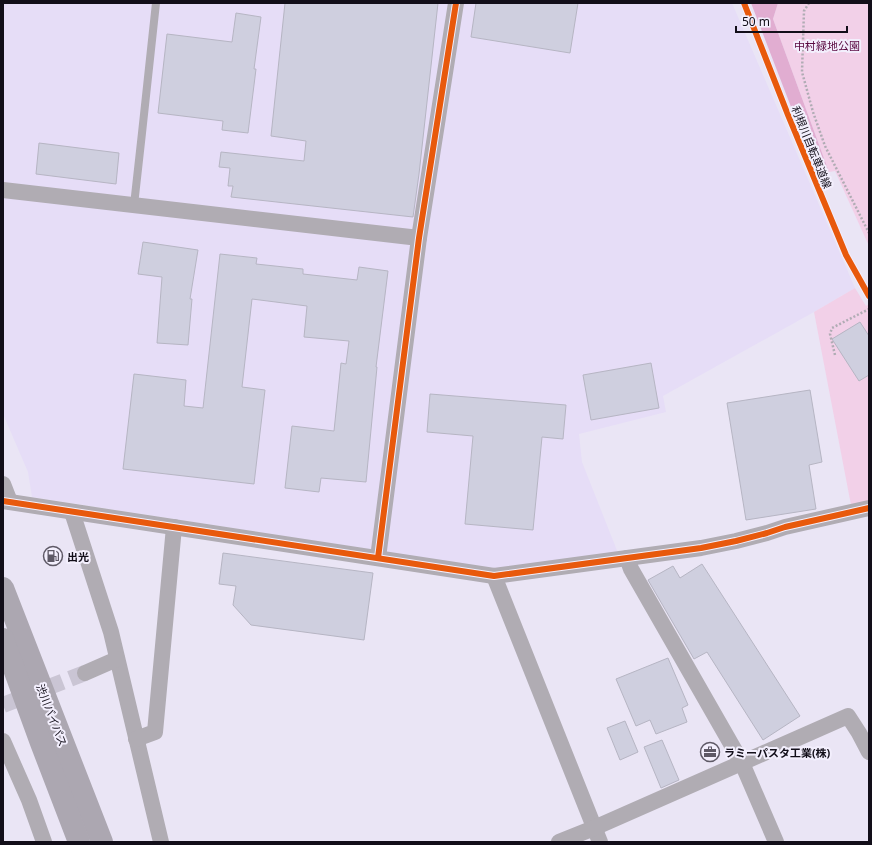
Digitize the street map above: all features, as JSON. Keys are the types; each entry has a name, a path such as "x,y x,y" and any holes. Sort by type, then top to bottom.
{"highway":[{"name":"渋川バイパス","path":"3,588 102,842"},
{"name":"渋川バイパス","path":"3,639 79,842"}],"street":[{"path":"378,558 419,238 456,3"},
{"path":"3,190 419,238"},
{"path":"3,484 6,501 494,576 701,548 736,541 869,508"},
{"path":"72,512 111,632 161,842"},
{"path":"136,739 155,732 174,527"},
{"path":"627,558 631,569 742,763 776,842"},
{"path":"494,576 597,835"},
{"path":"85,673 117,658"},
{"path":"559,842 597,835 742,763 848,716 860,733 869,752"},
{"path":"3,741 29,800 44,842"}],"lane":[{"path":"134,205 156,3"}],"path":[{"path":"809,3 804,11 802,72 813,112 825,146 869,233"},
{"path":"835,355 830,334 832,328 869,309"}],"shaded area":[{"path":"3,3 732,3 855,288 663,396 666,412 579,434 582,462 618,553 496,569 32,497 28,472 3,414"},
{"path":"751,3 778,3 773,19 829,172 818,177"}],"green space":[{"name":"中村緑地公園","path":"778,3 869,3 869,246 835,171 829,172 773,19"},
{"path":"855,288 866,306 869,304 869,501 851,505 814,312"}],"building":[{"path":"285,3 438,3 413,217 231,197 233,186 228,186 230,168 219,167 221,152 304,161 306,141 271,136"},
{"path":"476,3 578,3 570,53 471,37"},
{"path":"236,13 261,17 248,133 222,130 223,121 158,113 167,34 232,42"},
{"path":"39,143 119,153 116,184 36,174"},
{"path":"143,242 198,250 190,299 192,299 188,345 157,343 162,277 138,274"},
{"path":"220,254 257,258 256,264 303,269 303,274 357,280 359,267 388,271 376,367 366,482 321,478 319,492 285,488 292,426 334,431 341,363 346,364 349,341 304,337 307,306 252,299 242,387 265,390 254,484 123,469 134,374 186,380 184,406 203,408"},
{"path":"860,322 869,336 869,375 859,381 832,339"},
{"path":"651,363 659,408 591,420 583,375"},
{"path":"810,390 822,462 809,465 816,509 746,520 727,403"},
{"path":"430,394 566,405 563,439 542,437 533,530 465,524 473,436 427,432"},
{"path":"223,553 373,573 364,640 251,625 233,605 236,586 219,584"},
{"path":"702,564 800,716 763,740 707,652 694,659 648,580 673,566 680,578"},
{"path":"668,658 688,705 682,708 687,722 656,734 650,720 636,726 616,679"},
{"path":"625,721 638,752 620,760 607,728"},
{"path":"662,740 679,780 661,788 644,747"}],"tunnel":[{"path":"3,705 85,673"}],"cycle path":[{"path":"378,558 419,238 456,3"},
{"name":"利根川自転車道線","path":"744,3 788,115 846,255 869,296"},
{"path":"3,501 494,576 701,548 736,541 785,527 869,508"}],"place":[{"name":"出光","path":"53,556"},
{"name":"ラミーパスタ工業(株)","path":"710,752"}]}
